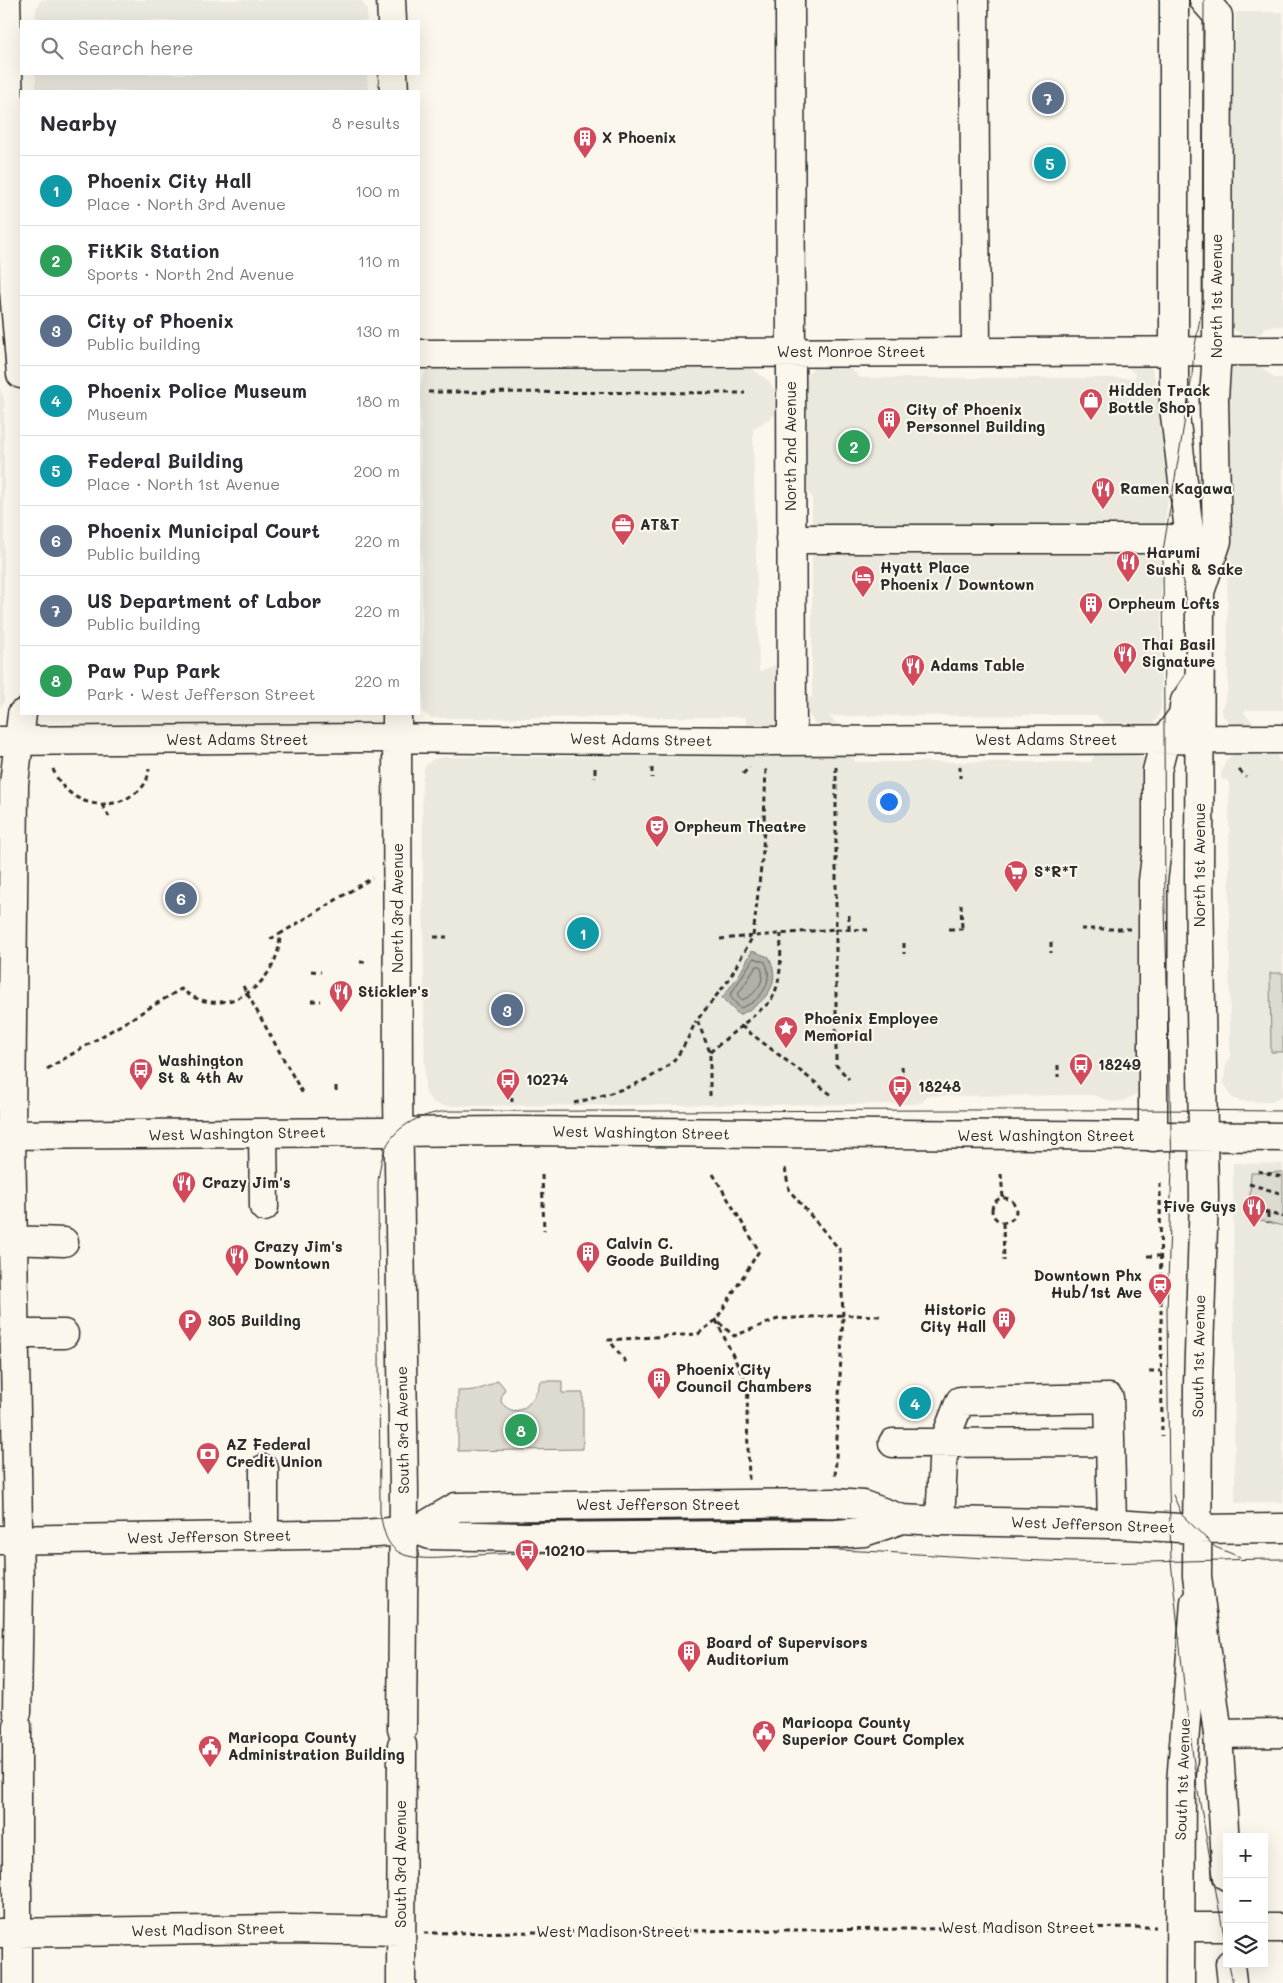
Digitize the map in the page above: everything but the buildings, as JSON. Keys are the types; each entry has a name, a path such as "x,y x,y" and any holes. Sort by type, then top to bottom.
{"street":[{"path":"6,0 16,360"},
{"path":"392,0 392,20"},
{"name":"North 2nd Avenue","path":"790,0 792,741"},
{"path":"974,0 976,352"},
{"name":"North 1st Avenue","path":"1174,0 1174,406 1190,539 1200,594 1198,682 1202,1136"},
{"name":"North 1st Avenue","path":"1200,594 1217,541 1214,399 1217,351 1218,16 1204,0"},
{"path":"394,75 394,90"},
{"name":"West Monroe Street","path":"420,354 1283,351"},
{"path":"792,540 1190,539"},
{"path":"1152,1137 1157,771 1165,740 1183,715 1185,701 1198,682"},
{"path":"17,1983 8,1933 17,1719 9,1540 14,1342 12,1240 5,1135 14,784 9,741 22,715"},
{"name":"West Adams Street","path":"9,741 397,726 792,741 1283,739"},
{"name":"North 3rd Avenue","path":"397,726 399,1132"},
{"name":"West Washington Street","path":"5,1135 399,1132 1283,1137"},
{"name":"South 3rd Avenue","path":"399,1132 410,1531 402,1737 401,1983"},
{"path":"263,1134 264,1207"},
{"name":"South 1st Avenue","path":"1180,1983 1181,1783 1197,1576 1198,1385 1204,1212 1202,1136"},
{"path":"12,1240 64,1242"},
{"path":"14,1342 64,1342"},
{"path":"940,1521 944,1442 960,1401 1110,1398 1112,1524"},
{"path":"893,1443 1110,1442"},
{"path":"264,1469 264,1536"},
{"name":"West Jefferson Street","path":"9,1540 264,1536 410,1531 430,1535 524,1537 836,1534 864,1532 902,1519 1112,1524 1197,1529 1283,1528"},
{"name":"South 1st Avenue","path":"1197,1576 1218,1734 1224,1833"},
{"path":"1218,1734 1283,1733"},
{"path":"1181,1927 1223,1927"},
{"path":"1268,1928 1283,1928"},
{"name":"West Madison Street","path":"8,1933 287,1929 401,1931"},
{"path":"1230,1968 1232,1983"}],"path":[{"path":"428,392 745,393"},
{"path":"960,766 960,778"},
{"path":"836,767 836,1065 849,1079"},
{"path":"595,768 595,778"},
{"path":"652,768 652,778"},
{"path":"742,774 749,768"},
{"path":"574,1104 642,1081 673,1061 688,1039 697,1020 728,981 753,936 763,850 766,768"},
{"path":"53,769 56,778 69,792 79,799 102,805 123,800 141,789 148,778 149,769"},
{"path":"1239,770 1246,777"},
{"path":"102,805 110,818"},
{"path":"270,939 374,877"},
{"path":"961,904 962,929"},
{"path":"849,915 849,929"},
{"path":"720,939 836,929 868,930"},
{"path":"949,929 967,929"},
{"path":"1080,929 1133,929"},
{"path":"47,1069 182,988 190,996 212,1002 225,1002 248,993 258,985 272,968 280,946 280,934"},
{"path":"710,1052 770,1002 777,991 780,979 781,934"},
{"path":"434,938 447,938"},
{"path":"1051,942 1051,953"},
{"path":"904,943 904,954"},
{"path":"360,962 369,962"},
{"path":"311,971 321,972"},
{"path":"243,986 303,1094"},
{"path":"311,1001 321,1001"},
{"path":"697,1020 710,1052 710,1096"},
{"path":"741,1026 833,1096"},
{"path":"1058,1065 1058,1077"},
{"path":"902,1066 903,1078"},
{"path":"511,1070 512,1103"},
{"path":"336,1086 336,1094"},
{"path":"785,1168 789,1190 840,1250 843,1315 835,1484"},
{"path":"1258,1171 1283,1177"},
{"path":"626,1362 609,1340 698,1334 716,1320 760,1251 713,1174"},
{"path":"1001,1174 1003,1198"},
{"path":"542,1175 544,1230"},
{"path":"1160,1183 1159,1256 1162,1436"},
{"path":"1249,1184 1283,1194"},
{"path":"1003,1198 1012,1201 1016,1212 1010,1221 1003,1223 996,1220 991,1210 995,1201 1003,1198"},
{"path":"1247,1207 1283,1217"},
{"path":"1268,1213 1268,1223"},
{"path":"1003,1223 1004,1261"},
{"path":"1147,1256 1159,1256"},
{"path":"716,1320 734,1336 778,1319 843,1315 880,1316"},
{"path":"716,1320 748,1387 746,1417 749,1484"},
{"path":"1148,1371 1161,1371"},
{"name":"West Madison Street","path":"401,1931 442,1933 1181,1927"}],"shaded area":[{"path":"41,0 361,0 367,9 367,20 36,20 36,9"},
{"path":"1236,12 1283,12 1283,326 1266,327 1260,334 1242,334 1236,331 1229,324 1226,315"},
{"path":"36,75 367,75 368,90 36,90"},
{"path":"840,360 861,378 1133,378 1135,374 1126,365 1146,364 1152,369 1156,382 1170,479 1161,557 1161,708 1157,719 1153,723 1145,727 1109,727 1096,715 829,716 842,729 824,729 814,723 806,705 806,700 812,697 812,496 805,491 804,383 808,373 822,362"},
{"path":"1254,360 1274,378 1283,378 1283,710 1246,710 1244,713 1253,722 1254,726 1233,726 1223,716 1222,709 1228,689 1226,377 1230,368 1238,362"},
{"name":"AT&T","path":"429,368 751,368 770,382 774,390 775,415 753,429 759,672 779,663 779,716 776,723 771,727 746,729 746,717 431,718 423,712 420,386 425,371"},
{"path":"0,388 4,400 4,703 0,708"},
{"path":"1276,753 1279,761 1283,762 1283,1095 1273,1102 1240,1101 1232,1098 1224,1083 1225,1069 1230,1056 1229,783 1227,780 1221,779 1221,774 1226,760 1234,754"},
{"path":"1095,754 1136,754 1149,763 1141,1091 1133,1096 1123,1101 1113,1102 1092,1095 926,1096 923,1102 914,1104 444,1106 434,1103 426,1094 422,780 425,766 432,760 443,757 852,756 855,762 1091,762"},
{"path":"1270,973 1283,973 1283,1052 1271,1052"},
{"path":"1233,1163 1283,1164 1283,1502 1235,1503"},
{"path":"1283,1172 1283,1226 1249,1217 1251,1173"},
{"path":"498,1380 505,1389 501,1402 507,1408 514,1411 520,1410 531,1401 540,1381 562,1381 562,1393 583,1393 583,1449 458,1451 458,1391 479,1389 489,1386"}],"water":[{"path":"752,951 769,957 774,976 769,992 763,999 739,1015 722,998 739,975"}],"tram line":[{"path":"1204,0 1203,302 1163,551 1165,907 1172,1168 1167,1310 1171,1561 1186,1704 1197,1786 1223,1931"},
{"path":"1283,1111 448,1111 416,1119 399,1130 386,1147 381,1161 378,1182 380,1513 387,1539 395,1549 408,1556 438,1558 492,1554 790,1549 871,1551 1072,1562 1283,1559"},
{"path":"1173,1495 1182,1515 1215,1547 1240,1557"},
{"path":"1230,1968 1233,1983"}],"place":[{"name":"US Department of Labor","path":"1048,98"},
{"name":"X Phoenix","path":"585,159"},
{"name":"Federal Building","path":"1050,163"},
{"name":"Hidden Track Bottle Shop","path":"1091,421"},
{"name":"City of Phoenix Personnel Building","path":"889,440"},
{"name":"FitKik Station","path":"854,446"},
{"name":"Ramen Kagawa","path":"1103,510"},
{"name":"AT&T","path":"623,546"},
{"name":"Harumi Sushi & Sake","path":"1128,583"},
{"name":"Hyatt Place Phoenix / Downtown","path":"863,598"},
{"name":"Orpheum Lofts","path":"1091,625"},
{"name":"Thai Basil Signature","path":"1125,675"},
{"name":"Adams Table","path":"913,687"},
{"name":"Orpheum Theatre","path":"657,848"},
{"name":"S*R*T","path":"1016,893"},
{"name":"Phoenix Municipal Court","path":"181,898"},
{"name":"Phoenix City Hall","path":"583,933"},
{"name":"City of Phoenix","path":"507,1010"},
{"name":"Stickler's","path":"341,1013"},
{"name":"Phoenix Employee Memorial","path":"786,1049"},
{"name":"18249","path":"1081,1086"},
{"name":"Washington St & 4th Av","path":"141,1091"},
{"name":"10274","path":"508,1101"},
{"name":"18248","path":"900,1108"},
{"name":"Crazy Jim's","path":"184,1204"},
{"name":"Five Guys","path":"1254,1228"},
{"name":"Calvin C. Goode Building","path":"588,1274"},
{"name":"Crazy Jim's Downtown","path":"237,1277"},
{"name":"Downtown Phx Hub/1st Ave","path":"1160,1306"},
{"name":"Historic City Hall","path":"1004,1340"},
{"name":"305 Building","path":"190,1342"},
{"name":"Phoenix City Council Chambers","path":"659,1400"},
{"name":"Phoenix Police Museum","path":"915,1403"},
{"name":"Paw Pup Park","path":"521,1430"},
{"name":"AZ Federal Credit Union","path":"208,1475"},
{"name":"10210","path":"527,1572"},
{"name":"Board of Supervisors Auditorium","path":"689,1673"},
{"name":"Maricopa County Superior Court Complex","path":"764,1753"},
{"name":"Maricopa County Administration Building","path":"210,1768"}]}
